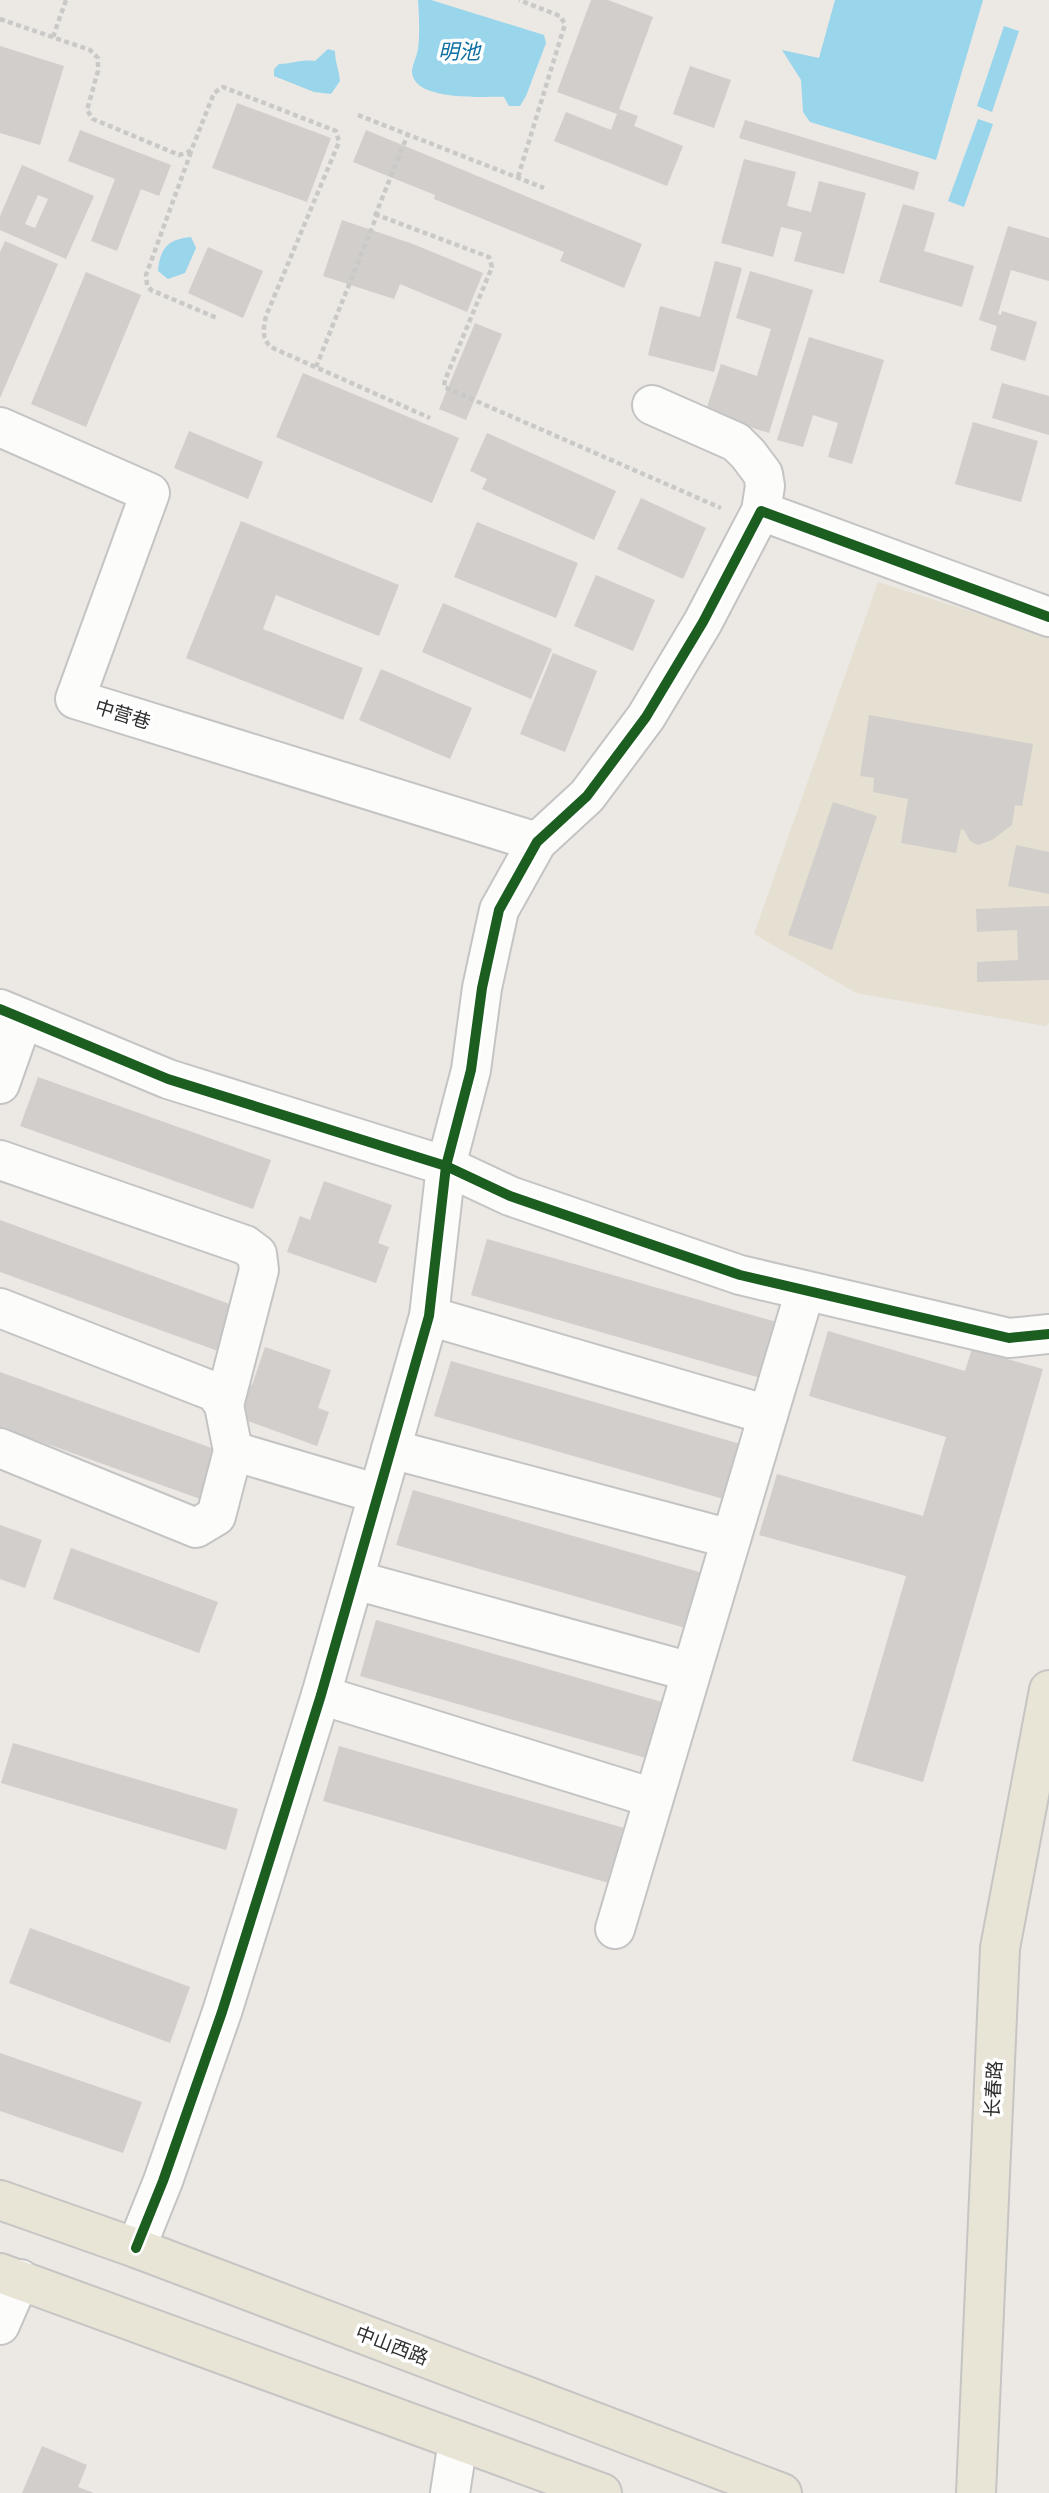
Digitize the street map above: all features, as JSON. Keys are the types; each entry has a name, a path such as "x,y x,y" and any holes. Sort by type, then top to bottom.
{"main road":[{"name":"长春路","path":"976,2493 1000,1948 1049,1689"},
{"name":"中山西路","path":"0,2200 136,2248 782,2493"},
{"path":"10,2276 602,2493"}],"street":[{"path":"136,2248 163,2181 222,2012 321,1695 429,1316 446,1166 471,1070 482,988 499,910 537,842 587,796 646,718 703,622 758,517 765,486 763,474 748,454 736,442 652,405"},
{"name":"中营巷","path":"0,427 150,494 75,699 537,842"},
{"path":"758,517 1049,617"},
{"path":"0,1084 11,1014 168,1079 446,1166 510,1196 740,1275 1009,1338 1049,1334"},
{"path":"0,1160 245,1245 257,1254 259,1270 224,1405"},
{"path":"615,1929 805,1291"},
{"path":"0,1308 215,1392 224,1405 233,1451 216,1516 196,1528 0,1448"},
{"path":"429,1316 768,1415"},
{"path":"391,1449 731,1539"},
{"path":"233,1451 378,1494"},
{"path":"355,1580 691,1672"},
{"path":"321,1695 653,1798"},
{"path":"0,2325 10,2276"},
{"path":"450,2493 458,2441"}],"path":[{"path":"53,37 66,0"},
{"path":"519,0 560,16 565,24 519,177"},
{"path":"0,19 90,50 98,58 98,71 87,110 93,119 179,155 191,151"},
{"path":"217,318 151,290 147,285 146,275 214,93 223,86 336,131 338,135 339,142 266,316 263,330 268,346 430,418"},
{"path":"358,115 544,188"},
{"path":"316,367 408,134"},
{"path":"375,217 377,215 489,257 492,262 444,387 758,517"}],"shaded area":[{"path":"878,582 1049,636 1049,1023 1045,1026 856,993 754,934"}],"water":[{"name":"明池","path":"418,0 431,0 544,35 546,43 520,106 509,106 504,97 435,92 423,88 415,80 412,70 419,43"},
{"path":"835,0 983,0 936,160 810,122 803,112 801,80 782,50 819,58"},
{"path":"1004,26 1019,31 992,112 977,106"},
{"path":"328,49 335,51 340,81 331,94 314,92 274,76 274,69 279,64 315,61"},
{"path":"978,119 993,124 964,207 948,201"},
{"path":"191,237 196,248 185,273 168,279 158,271 163,251 176,240"}],"building":[{"path":"591,0 608,0 653,17 619,109 638,116 634,126 683,146 667,186 554,141 566,112 611,130 617,114 557,92"},
{"path":"0,46 64,66 40,145 0,133"},
{"path":"690,66 731,80 714,128 673,114"},
{"path":"237,103 331,138 307,202 212,168"},
{"path":"745,120 919,172 914,190 739,138"},
{"path":"80,130 171,165 159,196 141,189 117,251 91,241 115,179 68,161"},
{"path":"366,130 642,244 624,288 560,261 564,252 434,199 435,195 353,162"},
{"path":"744,159 796,172 787,206 811,212 819,181 866,193 844,274 794,261 802,232 781,227 773,257 721,243"},
{"path":"22,165 94,196 66,259 0,230 0,216","holes":["38,195 48,199 35,228 25,224"]},
{"path":"903,204 935,213 924,251 974,266 962,307 879,282"},
{"path":"342,220 413,244 483,273 467,312 400,284 394,299 323,276"},
{"path":"1008,226 1049,238 1049,281 1011,270 998,314 1001,315 1002,311 1037,322 1025,361 990,350 997,326 979,320"},
{"path":"5,241 58,264 0,398 0,252"},
{"path":"208,247 263,271 243,318 188,293"},
{"path":"715,261 742,268 714,372 648,355 660,306 700,317"},
{"path":"750,271 813,290 769,433 705,413 721,364 757,376 771,329 736,318"},
{"path":"86,272 141,295 86,427 31,404"},
{"path":"475,323 502,334 466,420 439,409"},
{"path":"809,337 884,360 852,464 828,457 838,423 813,415 803,447 777,440"},
{"path":"303,373 459,438 432,503 276,437"},
{"path":"1002,383 1049,396 1049,435 992,418"},
{"path":"973,422 1038,441 1021,502 955,484"},
{"path":"189,431 263,462 248,499 174,468"},
{"path":"487,433 616,491 594,540 482,489 487,479 470,471"},
{"path":"641,498 706,528 683,579 617,549"},
{"path":"241,521 399,585 379,636 276,595 263,629 363,668 343,720 186,658"},
{"path":"477,522 578,563 556,618 454,577"},
{"path":"596,575 655,600 633,651 574,626"},
{"path":"443,603 552,649 531,699 422,652"},
{"path":"553,653 597,671 565,752 520,734"},
{"path":"381,669 472,708 450,759 359,720"},
{"path":"869,715 1033,744 1022,806 1015,805 1012,825 992,840 978,845 970,841 961,829 956,853 901,843 908,799 873,792 874,778 860,776"},
{"path":"833,802 877,816 832,950 788,935"},
{"path":"1016,845 1049,852 1049,894 1008,886"},
{"path":"1049,906 1049,980 977,982 977,962 1018,960 1017,930 977,932 976,909"},
{"path":"38,1077 271,1160 253,1209 20,1126"},
{"path":"324,1181 392,1205 378,1243 389,1247 376,1283 287,1252 300,1216 310,1220"},
{"path":"0,1220 235,1306 218,1351 0,1272"},
{"path":"487,1239 780,1323 764,1379 471,1295"},
{"path":"828,1331 965,1371 972,1349 1043,1369 923,1782 852,1761 906,1576 759,1535 777,1474 923,1516 946,1437 809,1396"},
{"path":"265,1347 331,1370 318,1408 329,1412 317,1446 231,1415 242,1382 252,1385"},
{"path":"451,1361 744,1445 727,1500 434,1416"},
{"path":"0,1372 220,1451 203,1500 0,1427"},
{"path":"413,1490 706,1574 689,1629 396,1545"},
{"path":"0,1525 42,1540 25,1588 0,1579"},
{"path":"71,1548 218,1602 199,1653 53,1599"},
{"path":"376,1620 669,1704 653,1760 360,1676"},
{"path":"13,1743 238,1809 226,1850 1,1783"},
{"path":"339,1746 631,1830 616,1885 323,1801"},
{"path":"30,1928 190,1987 170,2043 9,1983"},
{"path":"0,2053 142,2102 123,2153 0,2111"},
{"path":"42,2446 87,2465 78,2487 94,2493 22,2493"}],"cycle path":[{"path":"136,2248 163,2181 222,2012 321,1695 429,1316 446,1166 471,1070 482,988 499,910 537,842 587,796 646,717 703,622 761,511 1049,617"},
{"path":"0,1009 168,1079 446,1166 510,1196 740,1275 1009,1338 1049,1334"}]}
